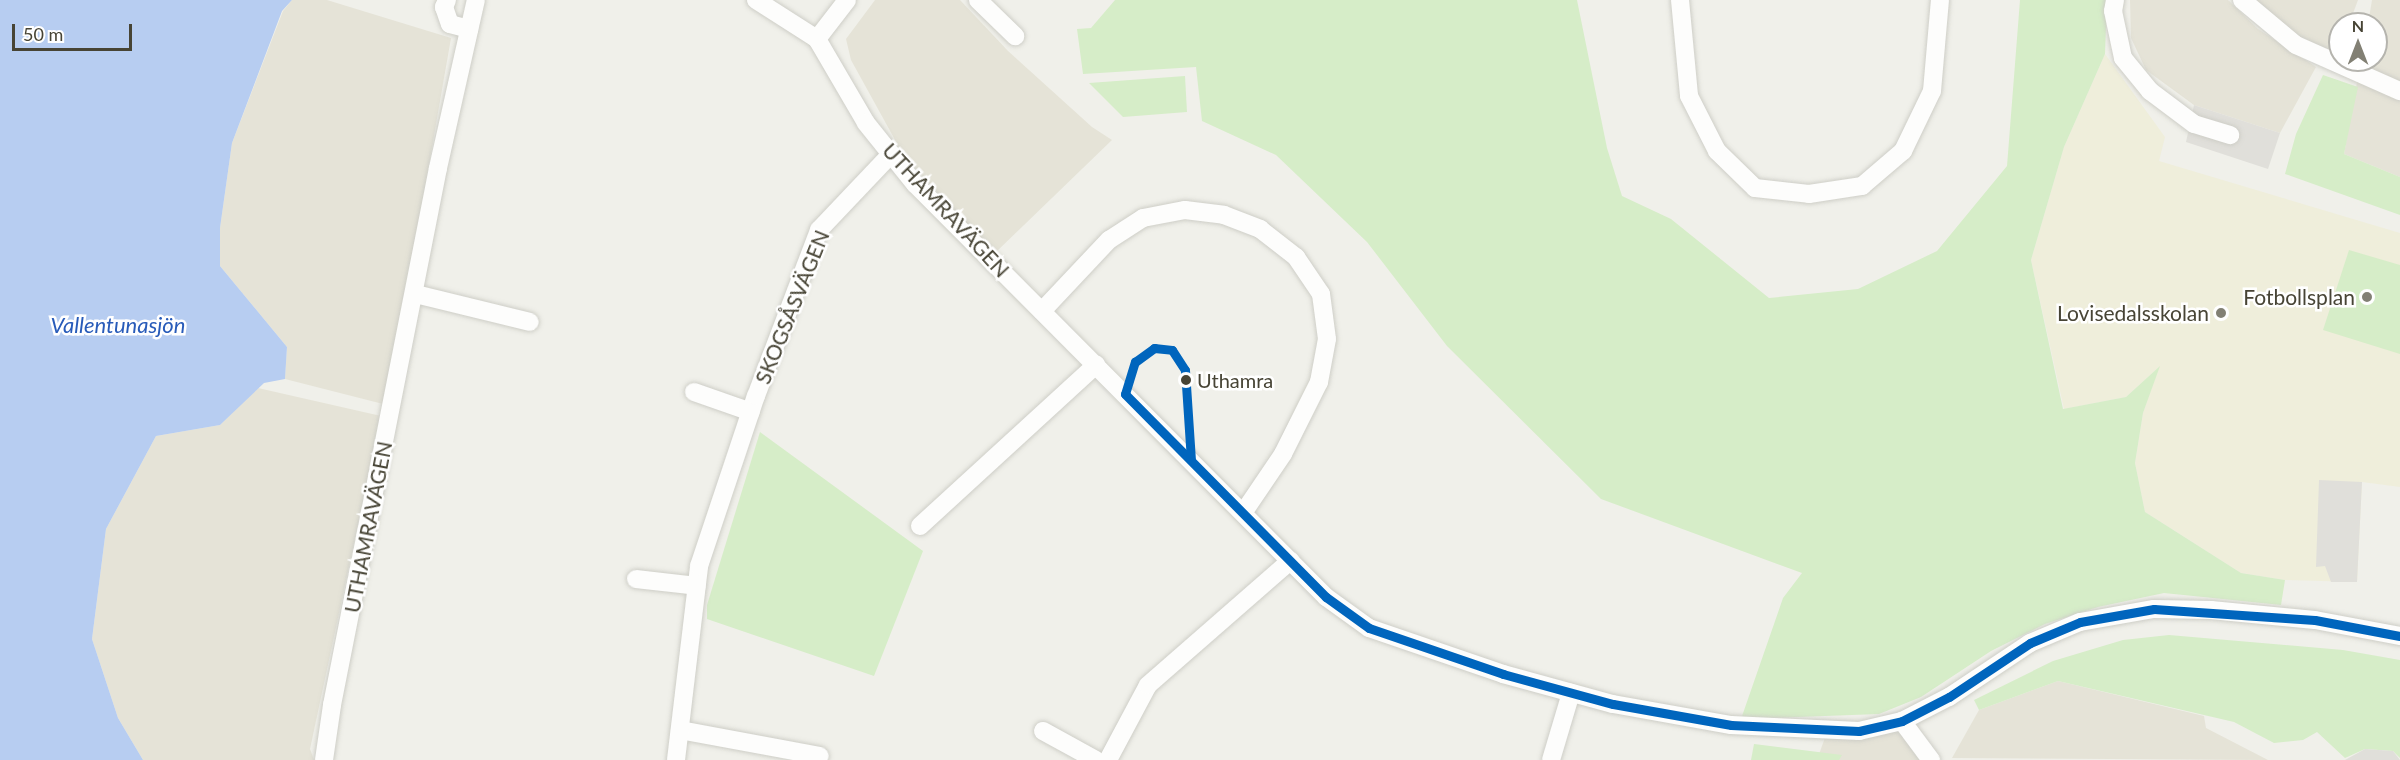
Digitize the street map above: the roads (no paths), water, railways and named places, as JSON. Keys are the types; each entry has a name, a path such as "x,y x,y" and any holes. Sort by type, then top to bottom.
{"street":[{"path":"447,0 444,7 450,24 470,29"},
{"name":"UTHAMRAVÄGEN","path":"324,760 332,705 476,0"},
{"name":"UTHAMRAVÄGEN","path":"756,0 817,39 866,123 915,184 1326,597 1369,628 1503,674 1613,704 1731,725 1859,731 1902,721 1949,697 2030,643 2080,622 2154,609 2211,610 2391,630 2400,636"},
{"path":"817,39 847,0"},
{"path":"978,0 1015,36"},
{"path":"1680,0 1689,96 1717,151 1755,188 1809,194 1862,186 1903,151 1932,91 1940,0"},
{"path":"2115,0 2113,11 2123,58 2150,91 2194,124 2230,135"},
{"path":"2242,0 2296,45 2400,91"},
{"name":"SKOGSÅSVÄGEN","path":"675,760 699,566 751,412 819,230 891,154"},
{"path":"1042,311 1109,240 1143,218 1185,210 1224,215 1260,229 1296,257 1321,294 1327,339 1319,382 1283,454 1243,513"},
{"path":"415,294 530,322"},
{"path":"920,526 1096,365"},
{"name":"SKOGSÅSVÄGEN","path":"694,392 751,412"},
{"path":"1108,760 1148,685 1290,561"},
{"path":"636,579 697,586"},
{"path":"1551,760 1571,693"},
{"path":"1902,721 1923,756"},
{"path":"680,730 820,756"},
{"path":"1043,731 1096,760"}],"water":[{"name":"Vallentunasjön","path":"0,0 292,0 282,11 232,143 220,228 220,266 287,347 285,379 264,383 220,425 156,436 106,529 92,639 118,718 143,760 0,760"}],"place":[{"name":"Fotbollsplan","path":"2367,297"},
{"name":"Lovisedalsskolan","path":"2221,313"},
{"name":"Uthamra","path":"1186,380"}]}
